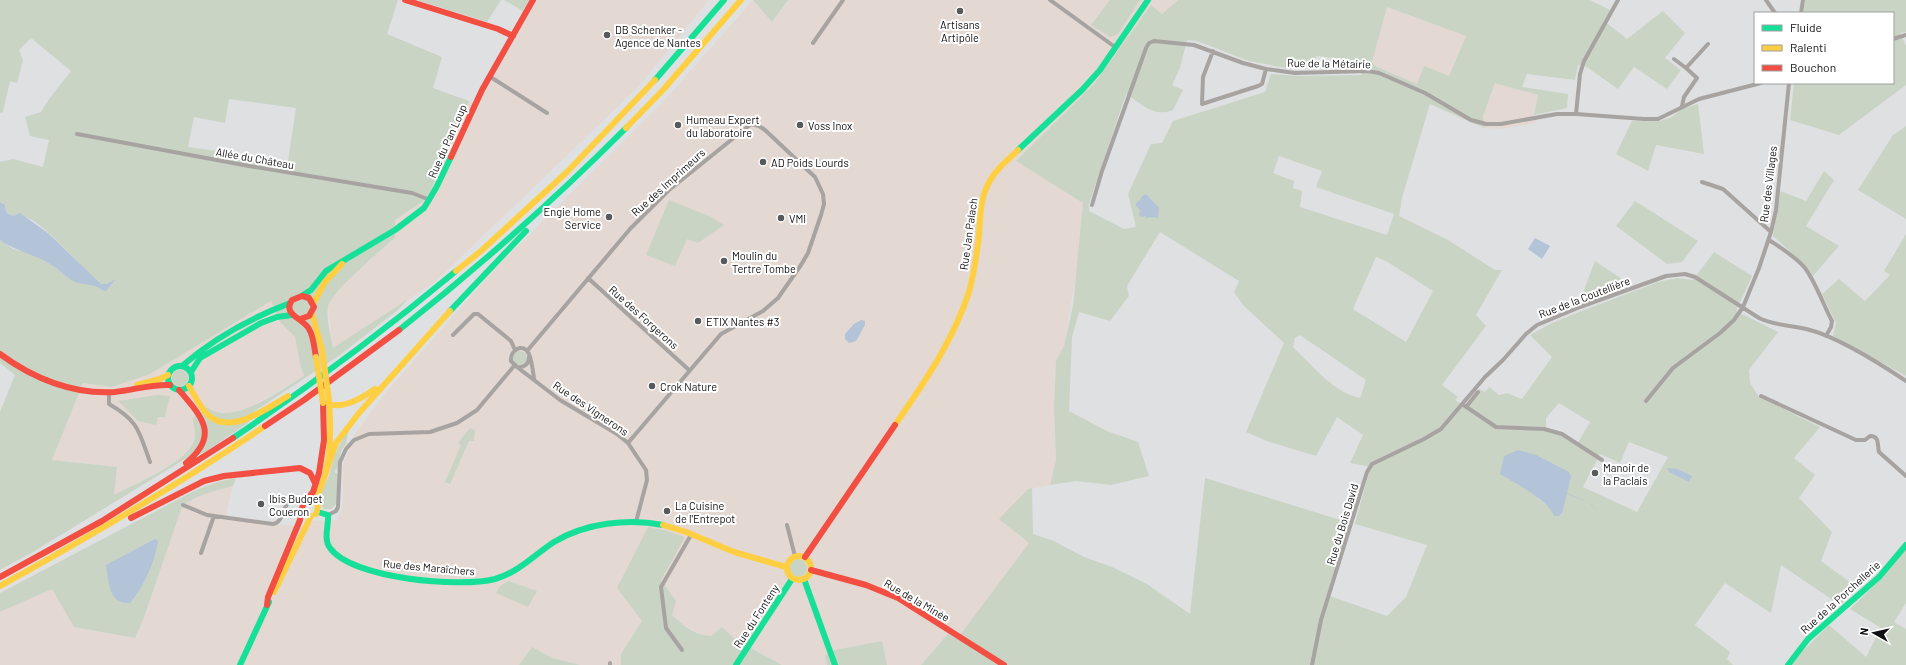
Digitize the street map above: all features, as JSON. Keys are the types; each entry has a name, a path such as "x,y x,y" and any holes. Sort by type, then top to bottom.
{"main road":[{"path":"405,0 498,29 513,36"},
{"name":"Rue du Pan Loup","path":"303,295 311,290 326,271 403,225 417,215 430,200 474,105 534,0"},
{"path":"0,577 150,491 235,438 306,389 429,294 544,194 603,136 648,88 724,0"},
{"path":"0,586 118,520 226,453 346,371 439,299 550,202 651,103 689,62 741,0"},
{"name":"Rue Jan Palach","path":"805,557 932,371 953,332 969,291 978,244 981,206 984,193 991,178 1082,90 1100,70 1148,0"},
{"path":"318,512 317,503 336,443 359,413 386,382 490,268 548,210 550,202"},
{"name":"Rue du Pan Loup","path":"313,304 322,286 346,260"},
{"path":"117,391 160,379 168,375 172,369 182,366 201,349 238,326 259,315 290,303 295,296 303,295 309,298 313,304 312,314 322,350 330,437 325,475"},
{"path":"290,303 290,311 292,315"},
{"path":"300,319 306,318 312,314"},
{"path":"179,390 189,386 192,380 191,372 200,358 261,323 277,317 292,315 307,324 313,338 327,403 324,421 323,449 315,484 304,505 300,520 268,597 267,605"},
{"path":"0,354 20,366 68,386 88,391 109,392 161,384 170,385 179,390 201,416 205,427 203,446 198,454 188,462 151,486 150,491"},
{"path":"182,366 191,372"},
{"path":"168,375 170,385"},
{"path":"327,403 336,407 352,402 386,382"},
{"path":"189,386 194,399 208,416 214,420 233,423 250,419 301,388 306,389"},
{"path":"118,520 123,523 204,481 224,476 300,468 307,470 310,473 315,484"},
{"path":"304,505 312,500 317,503"},
{"path":"304,505 306,515 310,516"},
{"path":"240,665 310,516 318,512 328,515"},
{"name":"Rue des Maraîchers","path":"328,515 327,536 329,548 349,562 371,571 389,576 472,582 487,581 508,574 527,564 556,541 570,534 600,527 636,522 673,528 735,552 786,567"},
{"name":"Rue de la Porchellerie","path":"1788,665 1814,633 1879,577 1906,545"},
{"path":"795,556 805,557 810,563 811,570 804,579 792,579 788,574 786,567 788,561 795,556"},
{"name":"Rue de la Minée","path":"811,570 865,583 880,589 925,615 1004,665"},
{"name":"Rue du Fonteny","path":"736,665 792,579"},
{"path":"804,579 835,665"}],"street":[{"path":"813,43 844,0"},
{"path":"1050,0 1115,47"},
{"path":"1576,114 1580,74 1584,61 1618,0"},
{"path":"1766,0 1774,12"},
{"path":"1801,12 1803,0"},
{"path":"1894,39 1906,35"},
{"name":"Rue de la Métairie","path":"1092,205 1102,171 1149,43 1154,42 1194,45 1243,63 1266,69 1295,73 1367,71 1379,73 1425,93 1471,120 1486,124 1501,124 1557,114 1576,114 1630,119 1658,118 1699,99 1757,84"},
{"path":"1686,68 1708,44"},
{"path":"1213,51 1203,77 1202,104 1262,84 1266,69"},
{"path":"1674,59 1697,78 1684,97 1682,106"},
{"path":"490,76 547,113"},
{"name":"Rue des Villages","path":"1646,401 1673,368 1720,333 1734,320 1743,307 1769,240 1776,210 1789,84"},
{"name":"Rue des Imprimeurs","path":"527,351 630,229 669,190 748,126 755,124 768,133 815,177 820,185 824,204 814,238 801,265 778,298 763,311 721,334 628,443"},
{"name":"Allée du Château","path":"77,134 242,165 412,193 430,200"},
{"path":"1702,182 1723,189 1771,232"},
{"path":"1769,240 1784,250 1804,267 1810,276 1832,321 1831,327 1826,336"},
{"name":"Rue de la Coutellière","path":"1441,429 1464,406 1485,377 1503,360 1526,334 1537,326 1666,276 1685,274 1694,277 1759,318 1770,323 1811,330 1826,336 1866,356 1906,380"},
{"name":"Rue des Forgerons","path":"588,278 689,370"},
{"path":"453,335 474,314 478,314 511,341 515,350"},
{"path":"516,366 510,358 515,350 521,348 527,351 530,357 534,379"},
{"path":"328,515 336,511 338,507 340,462 346,449 354,440 369,434 430,432 457,423 477,410 516,366 526,366 530,357"},
{"name":"Rue des Vignerons","path":"516,366 560,400 617,434 628,443 646,470 647,480 636,522"},
{"path":"109,392 109,404 131,419 139,432 150,462"},
{"path":"1478,392 1464,406 1496,427 1544,429 1562,434 1602,460"},
{"path":"1761,396 1856,440 1865,440 1870,436 1874,436 1878,440 1879,452 1906,476"},
{"name":"Rue du Bois David","path":"1312,665 1321,620 1367,472 1372,464 1424,439 1441,429"},
{"path":"183,505 214,516 273,524 278,523 283,509 289,502 294,501 304,505"},
{"path":"201,553 214,516"},
{"path":"787,525 795,556"},
{"path":"682,650 666,628 661,588 691,535"}],"shaded area":[{"path":"529,0 709,0 638,87 435,282 333,348 328,308 332,298 358,270 395,239 395,220 422,202 435,183 469,101 478,105 529,14 523,11"},
{"path":"753,0 772,22 788,0 1178,0 1162,14 1151,6 1094,84 1017,161 1083,203 1079,255 1064,346 1056,361 1054,406 1056,460 1050,485 1028,489 1019,536 1029,543 957,639 948,634 921,665 887,665 882,641 825,656 827,665 782,665 736,640 722,627 711,636 704,636 679,622 671,614 676,601 661,580 667,531 642,621 621,654 621,665 0,665 0,612 52,589 74,627 135,638 143,620 182,507 188,502 206,493 233,486 226,514 235,520 307,527 313,521 337,520 343,507 343,466 354,435 384,395 493,271 664,101"},
{"path":"1387,7 1466,36 1449,76 1417,84 1375,66 1372,62"},
{"path":"1495,83 1538,95 1534,115 1536,123 1501,129 1485,128 1483,116"},
{"path":"271,301 280,322 295,337 304,376 246,409 226,414 213,413 207,407 193,418 195,432 192,445 177,461 114,495 117,467 52,460 83,383 112,387 150,374"}],"green space":[{"path":"0,0 398,0 387,34 442,57 433,88 469,101 430,192 422,202 395,220 395,238 357,271 331,300 328,307 328,317 333,348 408,299 398,310 340,355 255,411 248,423 205,452 185,459 33,552 0,570 0,412 15,375 0,363 0,240 13,249 29,253 51,264 70,279 80,283 90,283 105,291 115,280 106,284 101,284 39,225 29,218 19,215 10,215 6,211 5,205 0,202 0,162 13,159 43,167 49,140 30,136 25,117 41,112 49,99 71,71 31,38 19,50 23,60 17,83 10,81 3,112 0,113","holes":["229,99 296,108 288,161 188,147 194,117 225,123","271,301 280,322 295,337 304,376 270,397 242,410 229,413 217,412 207,407 193,418 195,432 194,442 178,460 145,480 114,495 117,467 52,460 83,383 112,387 150,374"]},
{"path":"417,0 501,0 487,22"},
{"path":"504,0 529,0 523,11"},
{"path":"753,0 788,0 772,22"},
{"path":"1110,0 1140,0 1118,34 1110,37 1091,25"},
{"path":"1178,0 1590,0 1610,10 1604,21 1627,39 1663,11 1685,33 1665,58 1681,70 1667,89 1634,67 1618,89 1585,66 1578,65 1575,80 1527,74 1522,87 1568,94 1567,108 1534,115 1538,95 1495,83 1483,116 1485,128 1430,104 1402,198 1399,216 1448,240 1495,270 1502,270 1476,315 1486,326 1442,385 1458,397 1455,400 1465,407 1479,389 1485,392 1489,387 1499,395 1507,393 1522,399 1552,357 1530,335 1550,324 1574,314 1658,282 1677,278 1693,280 1714,252 1752,276 1736,311 1778,332 1749,370 1750,383 1759,397 1820,427 1794,458 1815,475 1799,498 1832,532 1821,561 1858,588 1840,605 1781,565 1771,613 1725,583 1695,625 1730,652 1727,659 1733,665 921,665 948,634 957,639 1029,543 999,519 1028,489 1032,488 1033,534 1054,541 1084,557 1112,567 1147,584 1190,614 1205,478 1350,523 1327,595 1387,616 1406,597 1427,545 1355,524 1369,472 1367,466 1350,463 1363,435 1337,417 1316,456 1267,441 1246,432 1284,343 1243,305 1234,292 1239,281 1160,232 1127,286 1129,296 1110,321 1079,312 1072,337 1069,411 1107,431 1138,442 1149,476 1111,485 1076,481 1050,485 1056,460 1054,406 1056,361 1064,346 1073,306 1083,203 1016,161 1094,84 1151,5 1162,14","holes":["1387,7 1466,36 1449,76 1424,66 1417,84 1375,66 1372,62","1187,40 1197,41 1249,61 1292,69 1318,56 1361,62 1362,75 1299,76 1271,74 1265,92 1173,121 1162,143 1151,144 1128,194 1136,227 1124,229 1089,211 1089,204 1126,94 1148,109 1166,112 1173,110 1183,90 1172,85 1180,68","1279,156 1322,171 1316,187 1394,214 1387,235 1300,207 1302,191 1293,188 1294,181 1273,173","1376,257 1386,261 1433,291 1406,342 1353,309","1300,335 1366,380 1360,398 1350,395 1332,384 1293,347 1295,338","1559,403 1590,422 1577,444 1559,433 1546,430 1546,418","1629,442 1668,457 1637,512 1583,487 1600,454 1620,463","1536,497 1562,509 1562,513 1555,516 1552,510"]},
{"path":"1805,0 1906,0 1906,32 1900,33 1906,46 1906,85 1839,135 1790,120 1794,84 1894,84 1894,12 1803,12"},
{"path":"1698,104 1704,154 1656,145 1648,171 1616,154 1632,121 1659,121 1670,118 1682,109"},
{"path":"1906,126 1906,219 1858,190 1893,135"},
{"path":"1824,171 1834,180 1806,226 1839,246 1813,276 1807,267 1773,236 1780,191 1806,201"},
{"path":"669,200 709,216 724,225 698,243 687,239 675,266 646,255"},
{"path":"1635,201 1698,241 1682,262 1667,264 1616,226"},
{"path":"1906,234 1906,376 1833,336 1836,323 1822,294 1839,279 1865,301 1890,275 1884,271"},
{"path":"1595,261 1628,283 1579,303"},
{"path":"517,351 523,351 527,355 527,361 523,365 517,365 513,361 513,355"},
{"path":"180,370 186,372 188,378 186,384 180,386 174,384 172,378 174,372"},
{"path":"157,395 170,396 165,417 158,417 156,425 138,421 118,401"},
{"path":"349,427 346,444 341,451 337,469 335,470 335,473 337,473 337,503 331,509 324,509 320,503 321,493 329,476 335,454"},
{"path":"470,428 475,430 474,441 469,441 450,484 445,482 461,445 458,443"},
{"path":"236,478 233,486 200,496 182,507 143,620 135,638 74,627 52,589 0,612 0,593 196,490 217,482"},
{"path":"648,527 685,537 661,580 676,601 672,615 690,629 705,636 711,636 722,627 736,640 782,665 621,665 621,654 642,621 617,588"},
{"path":"1906,549 1906,603 1894,622 1906,629 1906,665 1789,665 1829,625 1866,657 1881,628 1850,609 1882,578"},
{"path":"798,559 804,562 807,568 804,574 798,577 792,574 789,568 792,562"},
{"path":"509,581 537,591 528,607 496,593 500,586"},
{"path":"882,641 887,665 827,665 825,656 835,650"},
{"path":"532,647 552,658 580,665 519,665"}],"water":[{"path":"1146,194 1159,208 1158,218 1146,218 1145,216 1142,217 1139,215 1140,210 1136,206 1136,203"},
{"path":"0,202 5,205 6,211 10,215 20,213 48,233 101,284 106,284 116,279 106,291 92,285 75,282 44,261 6,244 0,240"},
{"path":"1535,238 1550,246 1542,259 1528,249"},
{"path":"861,320 865,321 865,325 856,341 849,343 845,339 845,334 854,324"},
{"path":"1518,450 1536,455 1569,472 1571,476 1567,493 1586,501 1567,494 1562,513 1559,516 1554,516 1551,510 1538,498 1500,474 1504,456"},
{"path":"1667,468 1677,469 1692,476 1689,482 1669,472"},
{"path":"155,539 158,541 154,557 148,574 135,597 130,603 117,600 109,585 106,565"}],"traffic: fast":[{"path":"655,80 724,0"},
{"path":"1018,150 1082,90 1100,70 1148,0"},
{"path":"399,330 516,232 626,128"},
{"path":"303,295 311,290 326,271 395,230 424,208 436,188 451,157"},
{"path":"450,311 526,231"},
{"path":"233,438 346,358 456,271"},
{"path":"182,366 207,346 233,330 261,315 290,303"},
{"path":"191,372 200,358 261,323 277,317 292,315"},
{"path":"180,366 189,369 192,378 189,387 180,390 171,387 168,378 171,369 180,366"},
{"path":"318,512 328,515 328,544 330,548 342,559 360,567 383,574 433,581 458,582 479,582 504,576 519,568 554,542 579,530 593,526 621,522 663,525"},
{"path":"1788,665 1808,639 1879,577 1906,545"},
{"path":"736,665 792,579"},
{"path":"804,579 835,665"},
{"path":"240,665 269,602"}],"traffic: slow":[{"path":"626,128 663,90 741,0"},
{"path":"456,271 481,251 567,172 655,80"},
{"path":"895,425 937,361 955,328 972,280 984,194 1000,167 1018,150"},
{"path":"313,304 325,282 342,264"},
{"path":"325,475 336,443 359,413 450,311"},
{"path":"312,314 322,350"},
{"path":"322,350 329,400"},
{"path":"316,357 323,403"},
{"path":"137,385 160,379 168,375"},
{"path":"189,386 200,405 208,415 217,421 227,423 249,418 288,396"},
{"path":"323,403 330,405 344,405 363,397 375,389"},
{"path":"316,514 319,493 325,475 328,457 330,429 329,401"},
{"path":"0,586 134,509 265,426"},
{"path":"274,592 311,516"},
{"path":"663,525 686,532 734,552 786,567"},
{"path":"794,556 804,556 811,563 811,568 811,573 804,580 794,580 787,573 787,563 794,556"}],"traffic: jam":[{"path":"405,0 498,29 513,36"},
{"path":"451,157 482,90 533,0"},
{"path":"300,319 309,316 314,307 309,298 302,296 292,300 290,309 291,313 306,325 311,332 316,357"},
{"path":"265,426 304,400 399,330"},
{"path":"0,354 12,363 40,377 69,388 84,391 115,392 149,386 170,385"},
{"path":"179,390 195,409 204,426 205,435 202,444 196,453 186,463"},
{"path":"267,605 268,597 300,520 303,504 313,492 319,473 324,440 323,403"},
{"path":"805,557 895,425"},
{"path":"0,577 102,521 233,438"},
{"path":"131,518 204,481 224,476 300,468 310,473 315,483"},
{"path":"811,570 866,585 898,598 1004,665"}],"place":[{"name":"Artisans Artipôle","path":"960,11"},
{"name":"DB Schenker - Agence de Nantes","path":"607,35"},
{"name":"Humeau Expert du laboratoire","path":"678,125"},
{"name":"Voss Inox","path":"800,125"},
{"name":"AD Poids Lourds","path":"763,162"},
{"name":"Engie Home Service","path":"609,217"},
{"name":"VMI","path":"781,218"},
{"name":"Moulin du Tertre Tombe","path":"724,261"},
{"name":"ETIX Nantes #3","path":"698,321"},
{"name":"Crok Nature","path":"652,386"},
{"name":"Manoir de la Paclais","path":"1595,473"},
{"name":"Ibis Budget Coueron","path":"261,504"},
{"name":"La Cuisine de l'Entrepot","path":"667,511"}]}
